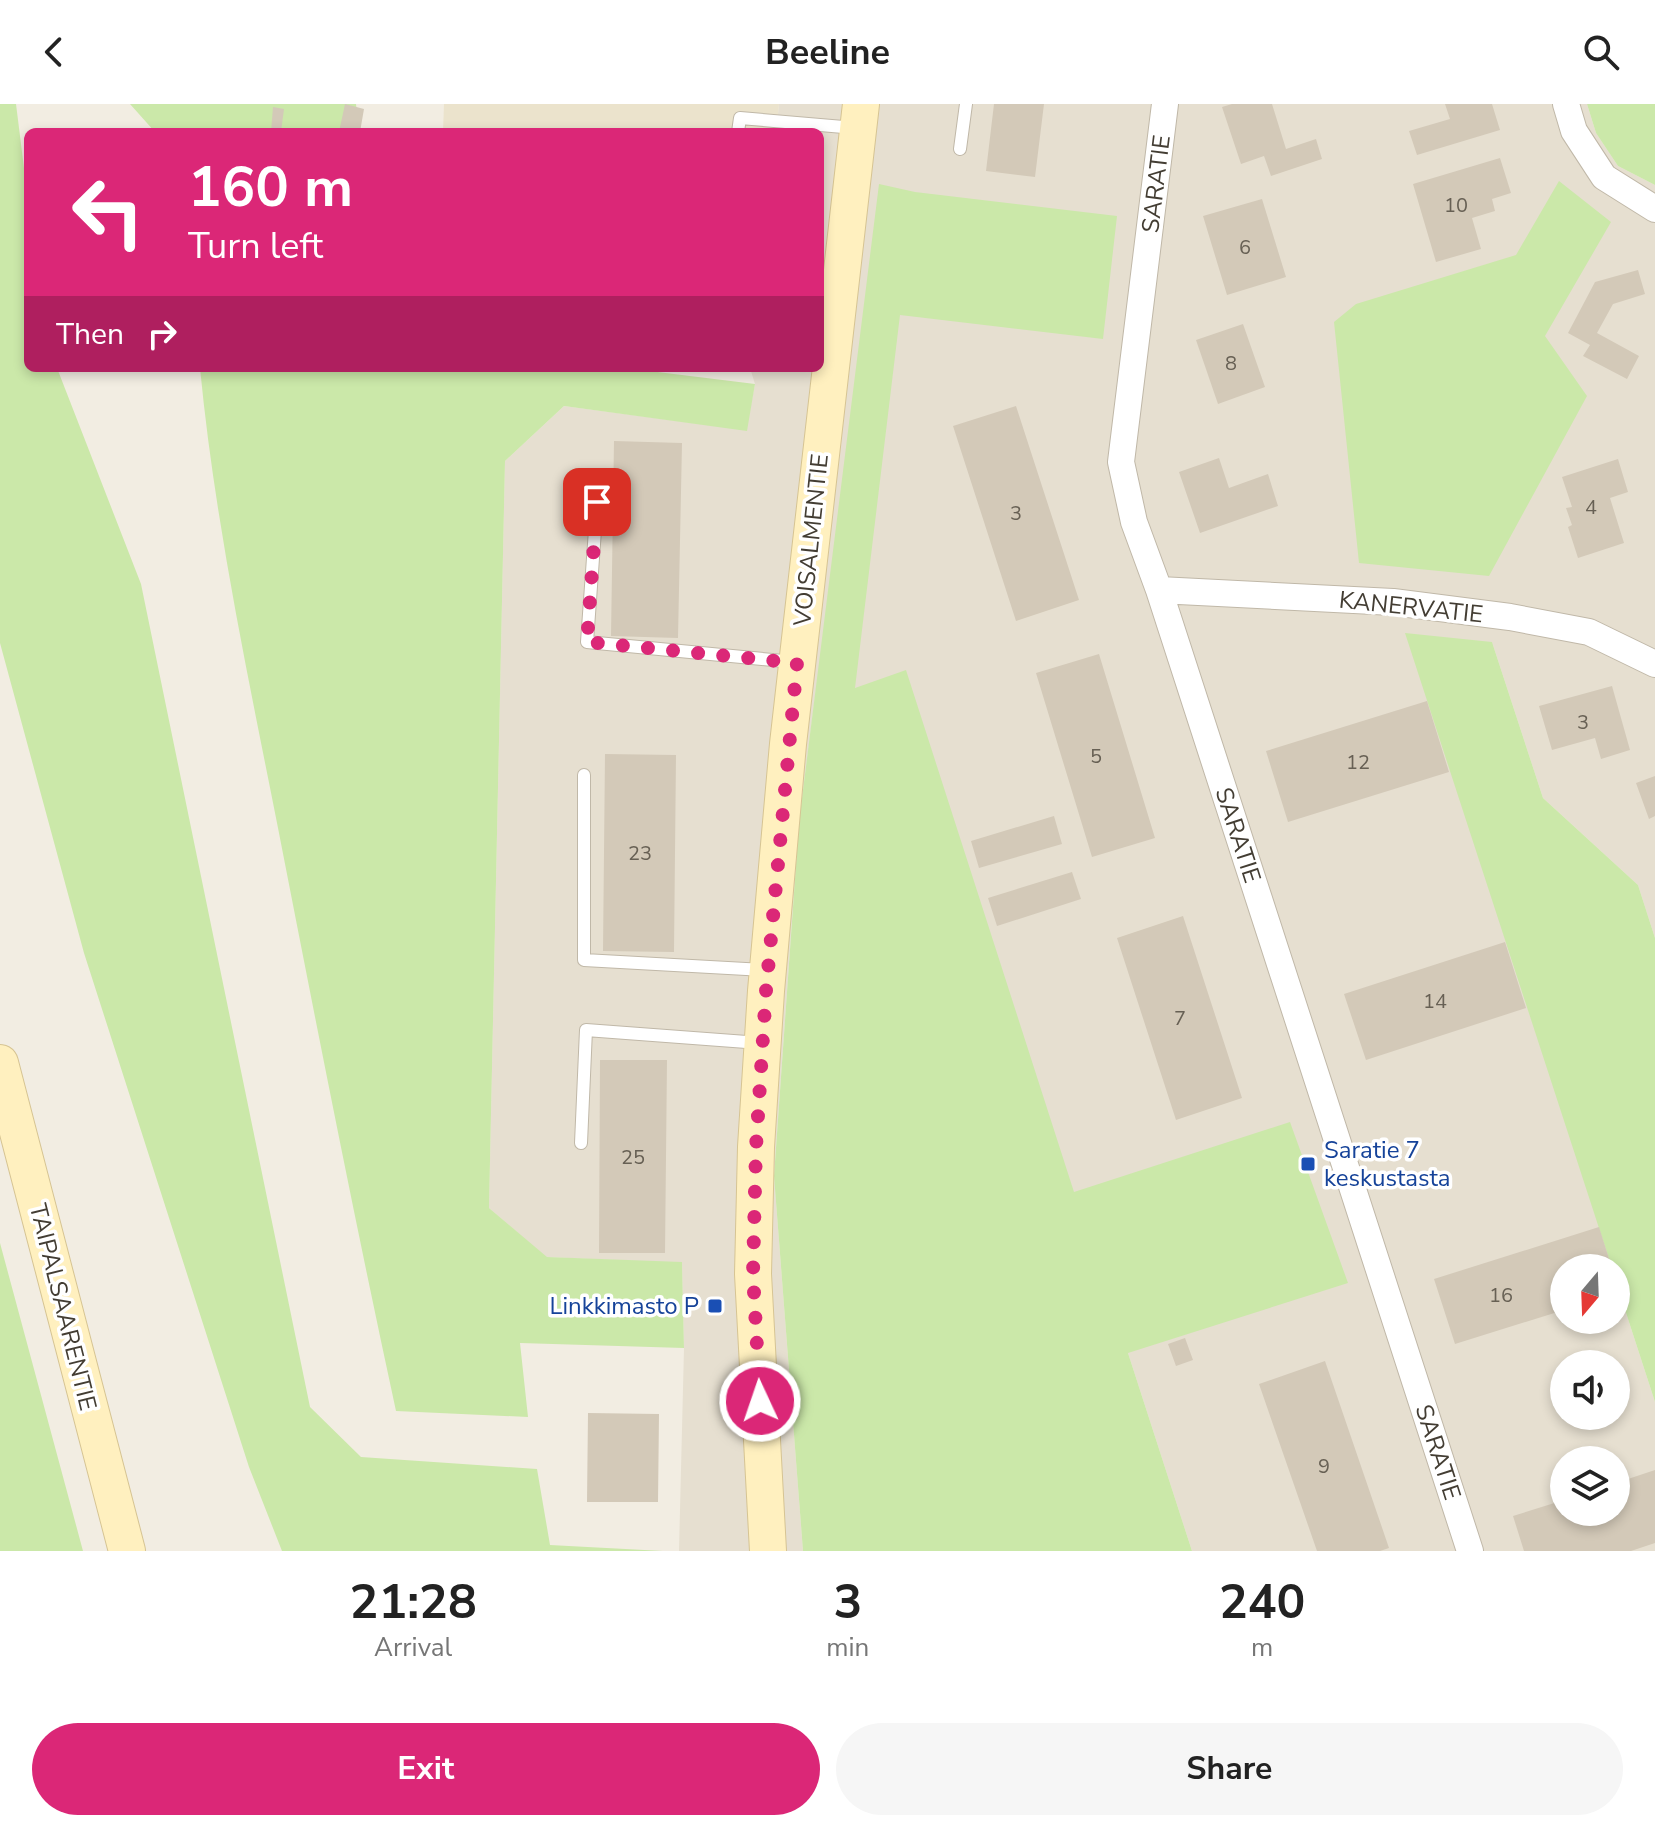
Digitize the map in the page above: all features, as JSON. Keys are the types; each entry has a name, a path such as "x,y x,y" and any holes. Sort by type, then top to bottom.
{"street":[{"name":"SARATIE","path":"1165,104 1121,462 1134,522 1159,590 1470,1551"},
{"path":"1566,104 1574,131 1604,177 1655,209"},
{"name":"VOISALMENTIE","path":"768,1551 753,1274 756,1147 768,970 797,663 860,116"},
{"name":"KANERVATIE","path":"1159,590 1393,602 1510,617 1589,632 1655,664"},
{"name":"TAIPALSAARENTIE","path":"0,1063 127,1551"}],"lane":[{"path":"960,149 966,104"},
{"path":"739,128 740,118 860,116"},
{"path":"597,502 587,642 797,663"},
{"path":"584,775 584,960 768,970"},
{"path":"581,1143 586,1030 763,1043"}],"shaded area":[{"path":"444,104 779,104 776,128 443,128"},
{"path":"779,104 1587,104 1596,133 1618,166 1655,185 1655,938 1638,885 1543,798 1492,642 1609,1254 1550,1254 1550,1334 1630,1334 1630,1325 1655,1402 1655,1551 1192,1551 1128,1353 855,689 816,690 799,822 774,1176 803,1551 679,1551 684,1348 682,1263 546,1257 489,1208 505,461 564,406 746,430 755,384 751,372 824,372 824,128 776,128"}],"green space":[{"path":"0,104 16,104 24,168 24,372 59,372 141,584 310,1407 361,1457 537,1469 550,1545 663,1551 282,1551 249,1467 84,953 0,643"},
{"path":"130,104 356,104 359,128 151,128"},
{"path":"1587,104 1655,104 1655,185 1618,166 1596,133"},
{"path":"1559,181 1611,222 1545,336 1587,396 1489,576 1359,563 1334,322 1356,304 1516,255"},
{"path":"879,184 915,192 1117,216 1103,339 900,315 855,688 906,670 1074,1192 1290,1122 1348,1283 1128,1353 1192,1551 803,1551 774,1176 799,822"},
{"path":"200,372 658,372 755,384 747,431 564,406 505,461 489,1208 547,1257 682,1262 684,1348 520,1343 528,1417 396,1411 244,657 206,426"},
{"path":"1405,633 1492,642 1543,798 1638,885 1655,938 1655,1402 1630,1325 1630,1254 1607,1254"},
{"path":"0,1243 83,1551 0,1551"}],"building":[{"path":"345,104 364,109 361,128 340,128"},
{"path":"994,104 1044,104 1035,177 986,171"},
{"path":"1272,104 1286,149 1316,139 1322,159 1271,176 1264,156 1241,164 1222,107"},
{"path":"1445,104 1492,104 1500,130 1417,155 1409,131 1450,119"},
{"path":"273,107 284,109 282,128 271,128"},
{"path":"1500,158 1511,193 1492,199 1495,211 1472,218 1481,249 1436,262 1413,184"},
{"path":"1262,199 1286,277 1227,295 1203,216"},
{"path":"1638,270 1645,294 1613,304 1597,333 1639,356 1627,379 1583,356 1590,345 1568,333 1595,282"},
{"path":"1243,324 1265,387 1218,404 1196,340"},
{"path":"1016,406 1079,600 1016,621 953,426"},
{"path":"614,441 682,443 678,638 611,636"},
{"path":"1219,458 1229,488 1268,474 1278,506 1200,533 1179,472"},
{"path":"1618,459 1628,492 1610,498 1624,543 1578,558 1568,527 1572,525 1566,508 1572,507 1562,477"},
{"path":"1099,654 1155,838 1092,857 1036,673"},
{"path":"1612,686 1630,750 1601,759 1595,738 1552,750 1539,706"},
{"path":"1427,701 1449,772 1288,822 1266,751"},
{"path":"605,754 676,755 674,952 603,951"},
{"path":"1655,776 1655,816 1649,819 1636,783"},
{"path":"1054,816 1062,844 979,868 971,841"},
{"path":"1072,872 1081,899 997,926 988,898"},
{"path":"1183,916 1242,1098 1176,1120 1117,938"},
{"path":"1505,942 1526,1008 1366,1060 1344,994"},
{"path":"600,1060 667,1060 665,1253 599,1253"},
{"path":"1599,1227 1608,1254 1550,1254 1550,1314 1455,1344 1434,1279"},
{"path":"1185,1338 1193,1360 1176,1366 1168,1344"},
{"path":"1325,1361 1389,1548 1380,1551 1317,1551 1259,1384"},
{"path":"588,1413 659,1414 658,1502 587,1502"},
{"path":"1655,1470 1655,1543 1631,1551 1524,1551 1513,1516 1550,1504 1550,1526 1630,1526 1630,1478"}],"place":[{"name":"Saratie 7 keskustasta","path":"1308,1164"},
{"name":"Linkkimasto P","path":"715,1306"}],"route":[{"path":"597,502 587,642 797,663 766,991 756,1147 753,1274 760,1401"}]}
